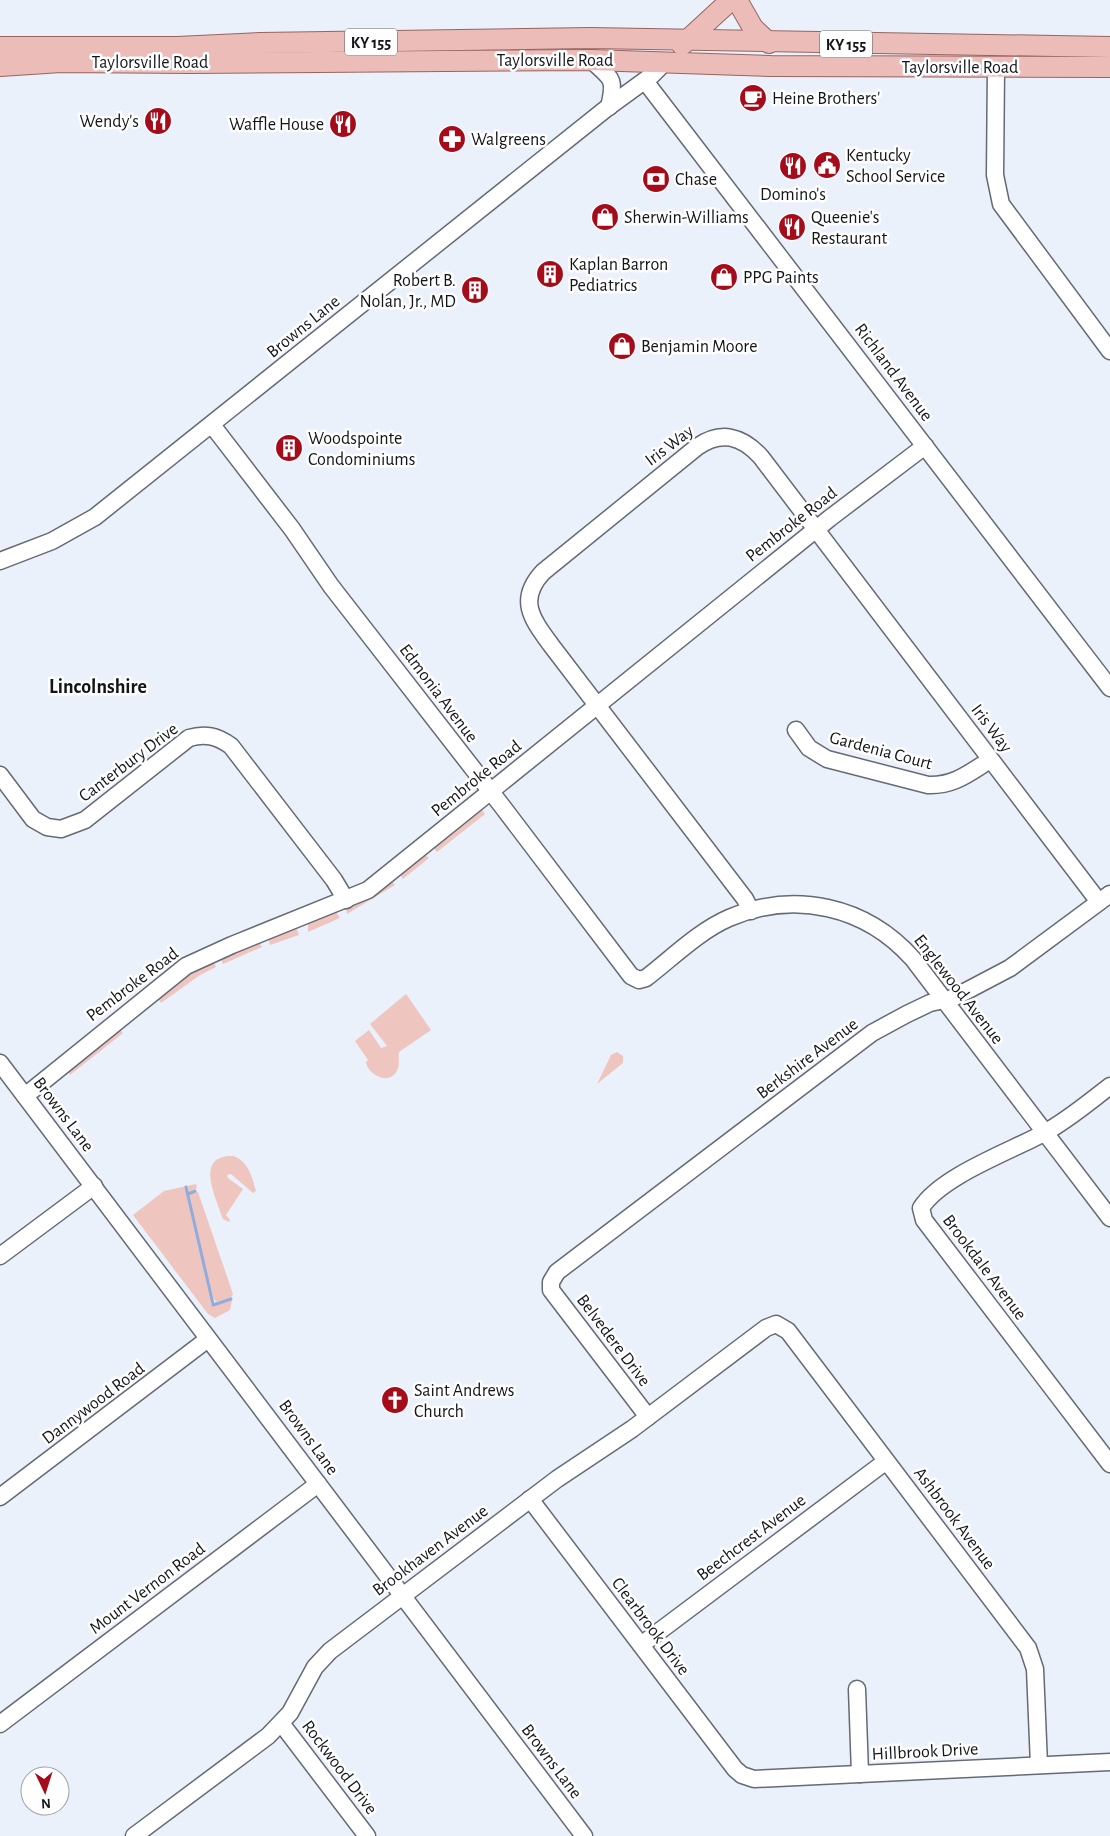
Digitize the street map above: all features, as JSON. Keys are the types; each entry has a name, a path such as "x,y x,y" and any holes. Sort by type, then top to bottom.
{"main road":[{"path":"664,63 730,1 753,28 769,43"},
{"name":"Taylorsville Road","path":"0,47 136,45 177,47 260,43 590,38 769,43 1110,47"},
{"name":"Taylorsville Road","path":"0,66 132,61 190,63 591,60 664,63 996,68 1110,67"}],"street":[{"path":"591,60 612,82 614,87 609,107"},
{"name":"Browns Lane","path":"0,561 52,541 79,527 212,425 664,63"},
{"path":"996,68 994,158 999,200 1008,216 1110,351"},
{"name":"Richland Avenue","path":"645,80 1110,688"},
{"name":"Edmonia Avenue","path":"212,425 292,529 331,586 631,976 639,980"},
{"name":"Iris Way","path":"751,911 745,899 534,620 529,600 532,587 543,572 697,447 707,440 722,436 745,442 760,457 990,760 1105,898"},
{"name":"Pembroke Road","path":"25,1096 186,966 232,945 368,890 816,530 925,446"},
{"name":"Gardenia Court","path":"796,730 809,748 827,759 928,785 958,780 990,760"},
{"name":"Canterbury Drive","path":"0,775 33,819 47,827 61,828 73,826 85,820 189,738 204,735 218,738 231,746 334,880 346,900"},
{"name":"Berkshire Avenue","path":"551,1286 552,1278 557,1272 872,1033 907,1014 986,982 1010,968 1105,898"},
{"name":"Englewood Avenue","path":"639,980 713,927 751,911 773,906 808,904 822,906 857,917 896,942 944,1000 1110,1218"},
{"name":"Browns Lane","path":"0,1063 584,1836"},
{"path":"1045,1133 1110,1086"},
{"name":"Brookdale Avenue","path":"1045,1133 972,1168 931,1197 921,1208 921,1214 1110,1464"},
{"path":"0,1256 94,1186"},
{"name":"Belvedere Drive","path":"551,1286 557,1298 648,1417"},
{"name":"Brookhaven Avenue","path":"134,1836 152,1831 268,1736 290,1713 305,1682 323,1658 401,1596 530,1499 648,1417 766,1328 776,1324"},
{"name":"Ashbrook Avenue","path":"776,1324 788,1331 877,1448 885,1462 1028,1648 1035,1670 1039,1765"},
{"name":"Dannywood Road","path":"0,1498 208,1339"},
{"name":"Beechcrest Avenue","path":"642,1645 885,1462"},
{"name":"Mount Vernon Road","path":"0,1724 318,1484"},
{"name":"Clearbrook Drive","path":"530,1499 742,1775"},
{"path":"856,1689 860,1774"},
{"name":"Rockwood Drive","path":"280,1723 367,1836"},
{"name":"Hillbrook Drive","path":"742,1775 754,1779 1110,1762"}],"shaded area":[{"path":"481,808 485,814 437,852 433,847"},
{"path":"424,854 429,858 403,879 400,874"},
{"path":"391,880 395,885 347,914 346,908"},
{"path":"336,912 340,918 308,932 308,923"},
{"path":"296,927 299,935 270,945 268,938"},
{"path":"259,942 262,947 223,964 220,957"},
{"path":"213,960 216,967 200,975 161,1003 157,997 181,978"},
{"path":"406,994 431,1030 399,1052 399,1066 395,1074 386,1078 375,1075 368,1067 366,1062 368,1060 355,1041 369,1030 381,1048 387,1046 370,1024"},
{"path":"118,1028 123,1033 70,1075 68,1070"},
{"path":"617,1052 623,1056 623,1063 597,1084 611,1055"},
{"path":"233,1156 246,1165 256,1191 253,1193 231,1174 227,1175 228,1178 243,1189 226,1215 230,1220 229,1222 223,1219 216,1201 211,1180 211,1170 214,1163 221,1158"},
{"path":"196,1184 197,1188 187,1193 188,1187 185,1187 211,1291 211,1305 232,1300 230,1310 215,1318 208,1314 133,1215 164,1191"},
{"path":"195,1191 198,1192 233,1294 231,1298 216,1302 213,1298 187,1195"}],"waterway":[{"path":"186,1187 213,1304"},
{"path":"188,1194 195,1191"},
{"path":"213,1305 231,1299"}],"place":[{"name":"Heine Brothers'","path":"753,98"},
{"name":"Wendy's","path":"158,121"},
{"name":"Waffle House","path":"343,124"},
{"name":"Walgreens","path":"452,139"},
{"name":"Kentucky School Service","path":"827,165"},
{"name":"Domino's","path":"793,166"},
{"name":"Chase","path":"656,179"},
{"name":"Sherwin-Williams","path":"605,217"},
{"name":"Queenie's Restaurant","path":"792,227"},
{"name":"Kaplan Barron Pediatrics","path":"550,274"},
{"name":"PPG Paints","path":"724,277"},
{"name":"Robert B. Nolan, Jr., MD","path":"475,290"},
{"name":"Benjamin Moore","path":"622,346"},
{"name":"Woodspointe Condominiums","path":"289,448"},
{"name":"Saint Andrews Church","path":"395,1400"}],"district":[{"name":"Lincolnshire","path":"98,686"}]}
